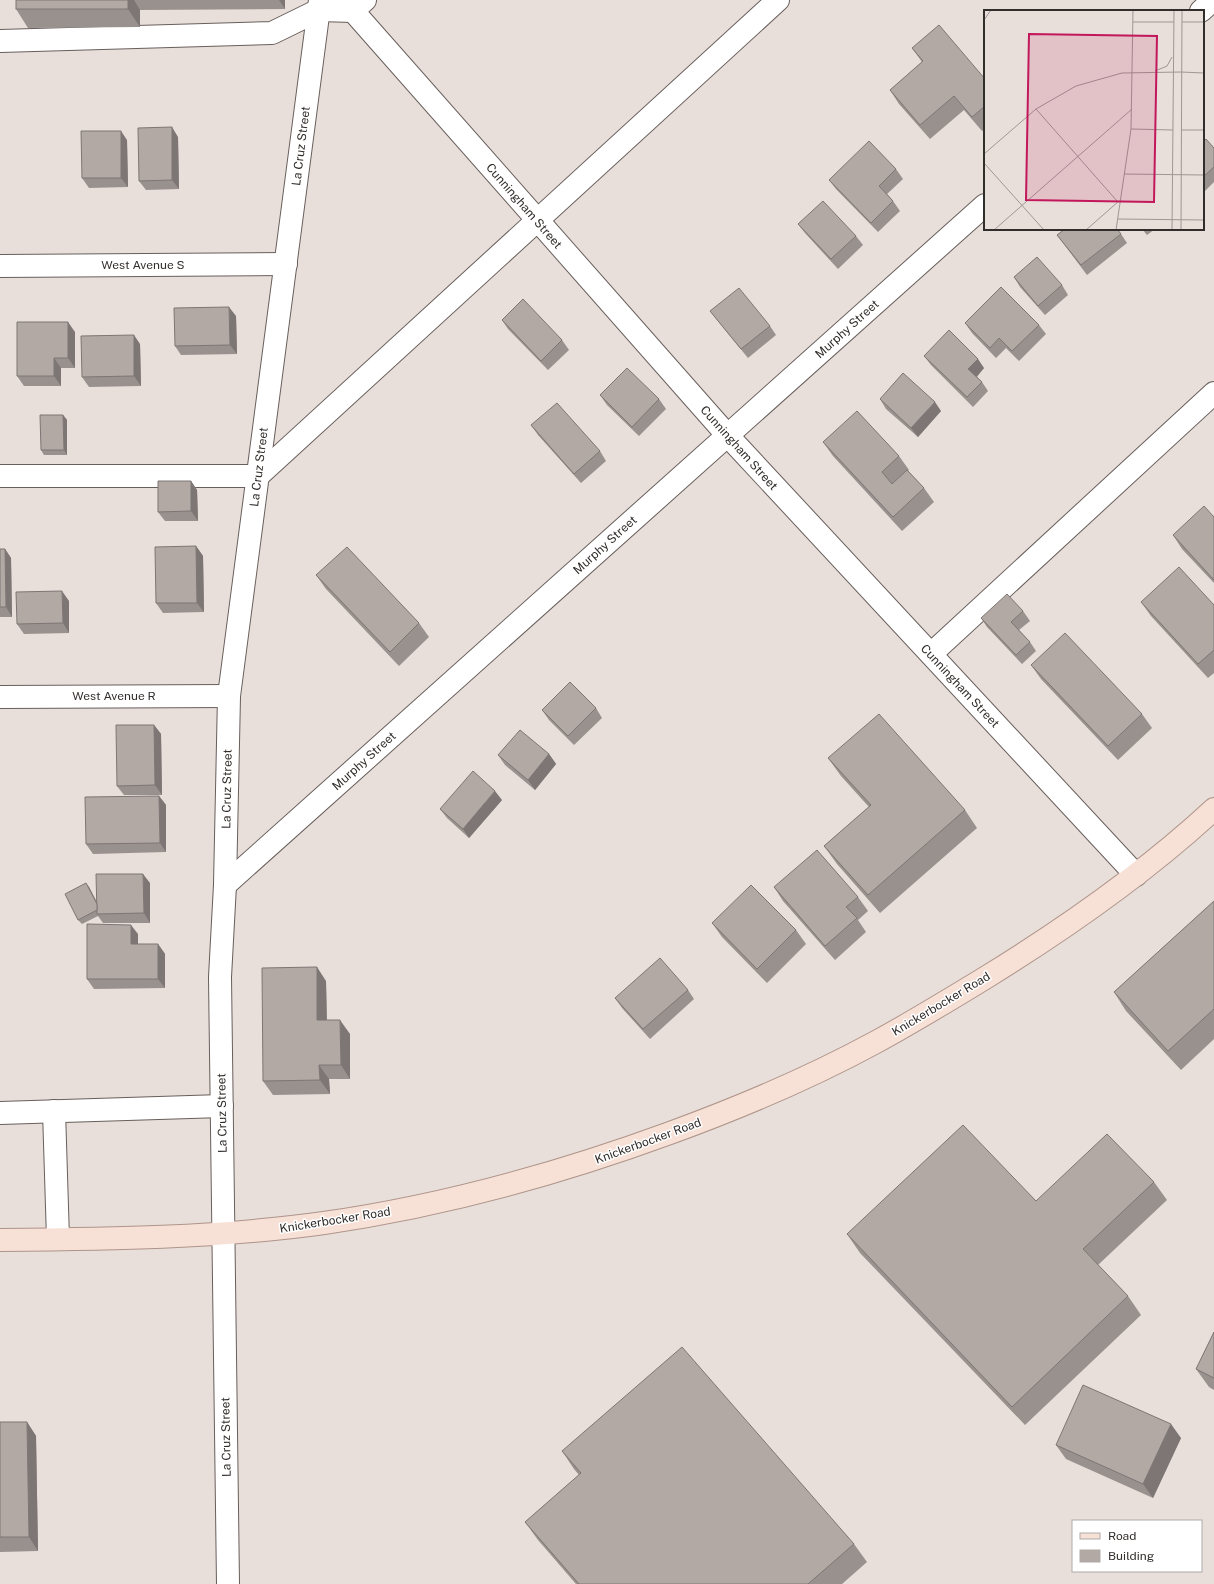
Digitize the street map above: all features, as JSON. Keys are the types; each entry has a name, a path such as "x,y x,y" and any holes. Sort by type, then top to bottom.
{"main road":[{"name":"Knickerbocker Road","path":"0,1240 160,1238 224,1234 325,1223 438,1202 579,1166 708,1119 766,1096 875,1043 1021,956 1078,918 1183,838 1214,809"},
{"path":"0,1255 34,1240"}],"street":[{"path":"0,476 258,476 778,0"},
{"path":"1202,10 1213,0"},
{"path":"0,41 272,33 319,5 359,6"},
{"name":"La Cruz Street","path":"228,1584 220,977 225,885 229,696 319,5"},
{"name":"Cunningham Street","path":"359,6 536,220 728,436 1136,875"},
{"name":"Murphy Street","path":"225,885 984,206"},
{"name":"West Avenue S","path":"0,266 286,264"},
{"path":"930,654 1214,393"},
{"name":"West Avenue R","path":"0,697 229,696"},
{"path":"0,1113 222,1106"},
{"path":"54,1111 58,1239"}],"building":[{"path":"16,0 128,0 128,9 16,9"},
{"path":"939,25 984,78 984,107 972,117 954,96 920,125 890,90 923,61 912,48"},
{"path":"172,127 172,180 139,181 138,128"},
{"path":"81,131 121,131 121,178 82,178"},
{"path":"1206,139 1214,148 1214,167 1204,176 1204,141"},
{"path":"869,141 896,169 879,186 893,201 871,223 829,180"},
{"path":"823,201 856,236 831,259 798,224"},
{"path":"1064,230 1118,230 1121,234 1081,265 1057,235"},
{"path":"1037,257 1062,285 1038,306 1014,277"},
{"path":"1001,287 1039,325 1012,351 999,338 990,348 965,323"},
{"path":"739,288 770,326 741,349 710,311"},
{"path":"523,299 562,340 541,361 502,320"},
{"path":"229,307 230,345 175,346 174,308"},
{"path":"17,322 68,322 68,358 54,358 54,376 17,376"},
{"path":"949,330 978,359 968,369 982,382 967,397 924,356"},
{"path":"134,335 134,376 82,377 81,336"},
{"path":"627,368 659,399 632,427 600,395"},
{"path":"903,373 935,402 911,428 880,399"},
{"path":"557,403 600,451 574,474 531,425"},
{"path":"857,411 899,456 882,472 892,484 907,470 924,488 893,517 823,442"},
{"path":"40,415 63,415 64,450 41,450"},
{"path":"158,481 191,481 191,511 158,512"},
{"path":"1204,506 1214,517 1214,580 1173,535"},
{"path":"196,546 197,603 156,603 155,547"},
{"path":"347,547 419,623 390,652 316,575"},
{"path":"0,549 5,549 6,607 0,607"},
{"path":"1179,567 1214,605 1214,650 1198,664 1141,602"},
{"path":"62,591 63,623 17,624 16,592"},
{"path":"1007,594 1023,611 1011,622 1030,642 1016,655 981,618"},
{"path":"1065,633 1142,714 1108,746 1031,665"},
{"path":"570,682 596,708 568,736 542,710"},
{"path":"879,714 965,810 868,895 824,846 871,805 828,758"},
{"path":"116,725 154,725 155,785 117,786"},
{"path":"520,730 549,754 528,780 498,755"},
{"path":"473,771 495,791 463,829 440,809"},
{"path":"159,796 160,843 86,844 85,797"},
{"path":"817,850 858,897 846,907 857,918 825,946 774,887"},
{"path":"96,874 143,874 144,913 97,914"},
{"path":"86,883 97,904 97,910 78,920 65,894"},
{"path":"751,885 796,930 757,969 712,923"},
{"path":"1214,901 1214,1009 1168,1051 1114,992"},
{"path":"87,924 131,925 131,944 158,944 158,979 87,979"},
{"path":"660,958 688,990 643,1029 615,998"},
{"path":"317,967 317,1020 340,1020 341,1065 319,1065 320,1080 263,1081 262,968"},
{"path":"963,1125 1036,1201 1107,1134 1154,1182 1083,1249 1128,1296 1012,1407 847,1234"},
{"path":"1214,1332 1214,1378 1196,1369"},
{"path":"682,1347 854,1544 808,1584 579,1584 525,1522 581,1473 562,1451"},
{"path":"1083,1385 1171,1424 1143,1484 1056,1445"},
{"path":"0,1422 27,1422 29,1537 0,1537"}]}
